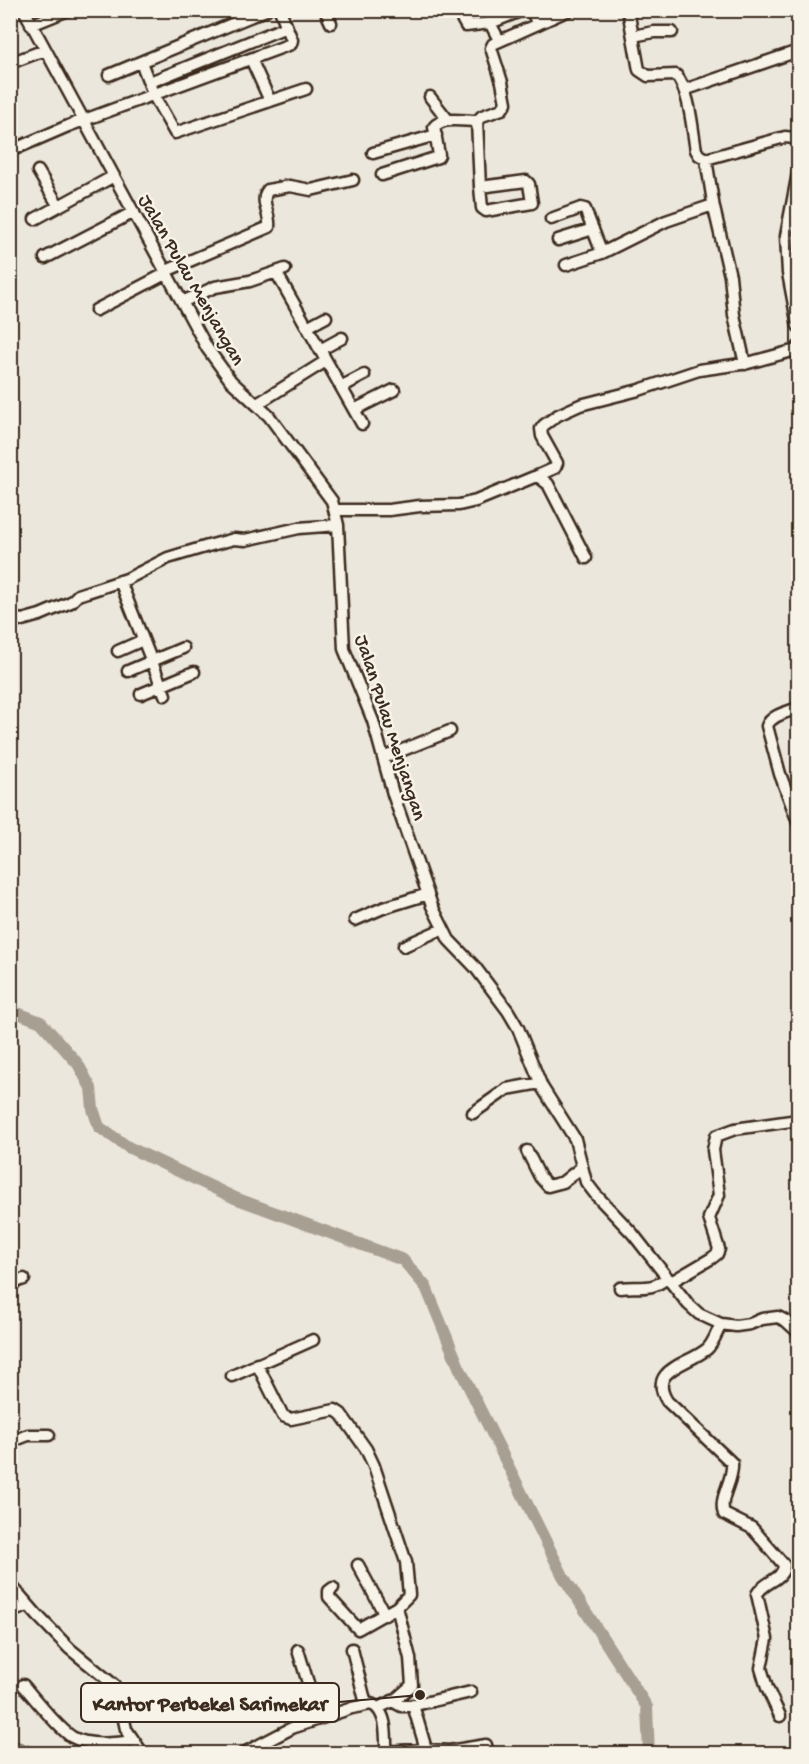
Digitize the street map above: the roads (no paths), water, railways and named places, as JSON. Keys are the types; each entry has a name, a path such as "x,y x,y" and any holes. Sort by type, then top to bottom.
{"street":[{"name":"Jalan Pulau Menjangan","path":"24,10 201,337 219,366 237,388 269,416 322,487 336,510 344,649 373,721 393,794 442,929 454,946 475,967 518,1028 540,1083 571,1131 590,1188 633,1234 687,1304 706,1318 721,1324"},
{"path":"31,25 68,10"},
{"path":"109,75 266,10"},
{"path":"10,151 83,121 291,44 292,40 280,10"},
{"path":"326,10 331,23"},
{"path":"457,10 466,26 490,23 523,10"},
{"path":"531,10 538,24"},
{"path":"382,175 437,158 439,155 434,127 441,121 477,121 482,116 502,109 506,103 491,48 493,44 568,10"},
{"path":"628,10 637,65 642,74 648,76 676,75 684,90 696,150 706,159 745,364"},
{"path":"490,23 499,40"},
{"path":"150,82 286,27"},
{"path":"633,36 644,33 672,32"},
{"path":"10,63 45,50"},
{"path":"684,90 798,51"},
{"path":"251,59 270,101"},
{"path":"141,62 154,96 175,133 306,88"},
{"path":"430,97 448,120"},
{"path":"477,121 480,187 482,208 486,211 532,203 529,184 526,181 480,187"},
{"path":"373,153 436,135"},
{"path":"706,159 785,137 794,138 798,142"},
{"path":"38,171 58,205"},
{"path":"798,173 786,236 788,273 798,326"},
{"path":"34,219 114,176"},
{"path":"96,310 166,272 269,226 270,218 264,200 264,195 268,190 290,186 311,190 353,180"},
{"path":"566,265 602,253 666,221 713,205"},
{"path":"551,219 583,208 602,253"},
{"path":"45,258 134,212"},
{"path":"558,240 593,229"},
{"path":"182,302 219,285 250,281 280,271 307,327 362,424"},
{"path":"307,327 326,317"},
{"path":"320,350 342,338"},
{"path":"336,510 389,510 465,504 537,476 556,465 557,461 542,436 541,429 564,411 699,370 745,364 796,350 798,347"},
{"path":"256,404 326,361"},
{"path":"341,387 364,375"},
{"path":"354,411 394,390"},
{"path":"537,476 545,480 586,558"},
{"path":"10,618 29,619 71,602 81,594 90,593 120,581 168,558 230,540 245,540 298,528 338,525"},
{"path":"120,581 164,690"},
{"path":"118,651 143,640"},
{"path":"128,671 183,648"},
{"path":"141,694 164,690 194,672"},
{"path":"798,708 773,718 767,726 780,774 798,822"},
{"path":"383,758 450,731"},
{"path":"355,920 383,908 428,894"},
{"path":"404,946 442,929"},
{"path":"473,1113 507,1089 540,1083"},
{"path":"620,1288 648,1288 658,1285 712,1258 719,1250 709,1218 719,1195 713,1149 716,1136 735,1129 798,1120"},
{"path":"527,1151 540,1177 548,1186 563,1182 582,1167"},
{"path":"10,1284 24,1280"},
{"path":"780,1716 760,1668 767,1639 757,1594 768,1582 781,1575 784,1565 752,1528 724,1514 723,1500 732,1463 667,1401 662,1390 663,1379 669,1371 709,1348 721,1324 736,1326 778,1317 798,1332"},
{"path":"232,1376 313,1340"},
{"path":"257,1364 283,1416 291,1419 335,1410 341,1414 369,1455 408,1570 409,1595 397,1607 366,1626 356,1628 329,1597 329,1592 333,1588"},
{"path":"10,1442 28,1435 49,1435"},
{"path":"358,1565 385,1615"},
{"path":"10,1584 70,1649 114,1685 126,1729 143,1754"},
{"path":"10,1612 28,1606"},
{"path":"242,1754 279,1733 319,1719 366,1704 378,1708 409,1689 412,1682 410,1658 397,1607"},
{"path":"352,1649 366,1704"},
{"path":"298,1650 319,1719"},
{"path":"23,1685 62,1728 75,1738 106,1743 133,1741"},
{"path":"392,1701 402,1706 413,1705 471,1692"},
{"path":"413,1705 426,1749"},
{"path":"378,1708 384,1722 386,1753 426,1749 448,1751 486,1745 489,1754"}],"waterway":[{"path":"10,1010 41,1022 78,1064 91,1088 93,1109 99,1127 128,1147 235,1198 403,1260 426,1287 459,1367 563,1576 647,1707 649,1754"},
{"path":"10,1739 49,1754"}],"place":[{"name":"Kantor Perbekel Sarimekar","path":"420,1695"}]}
